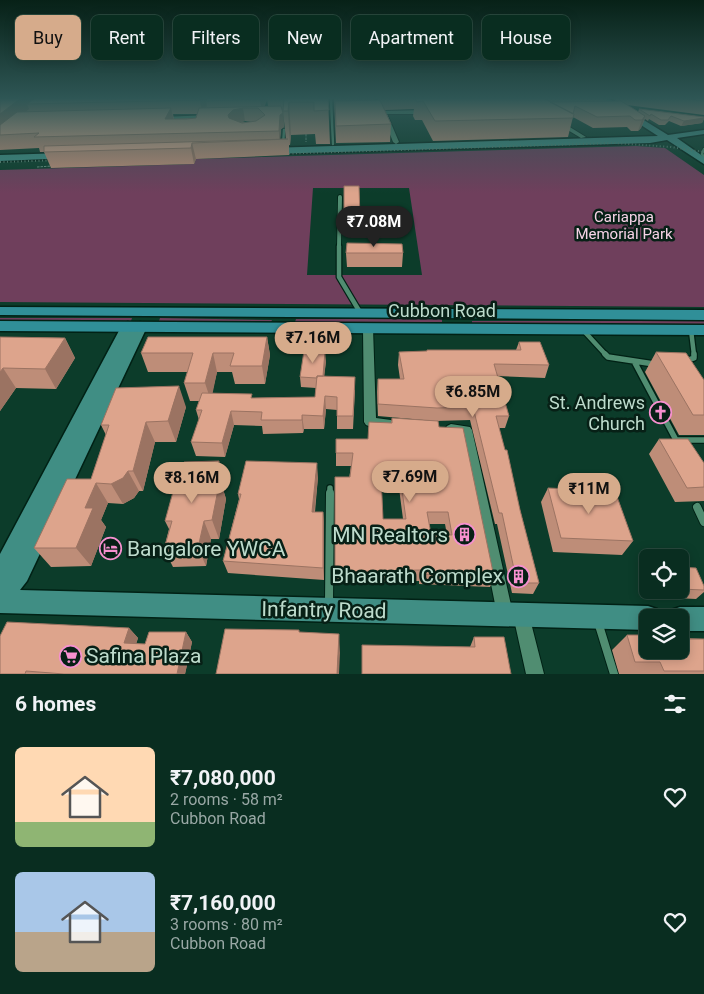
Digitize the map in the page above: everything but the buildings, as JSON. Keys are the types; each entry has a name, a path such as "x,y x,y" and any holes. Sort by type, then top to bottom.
{"main road":[{"path":"651,129 704,159"},
{"path":"693,129 662,136 333,144 282,146 263,149 662,136 704,132"},
{"path":"662,136 704,171"},
{"path":"0,153 75,154 0,158"},
{"name":"Cubbon Road","path":"0,311 362,314 583,329 698,330"},
{"path":"279,329 282,314"},
{"name":"Cubbon Road","path":"0,326 368,328 461,322 704,315"},
{"path":"98,327 110,334 114,352"},
{"path":"0,582 2,573 114,352 134,327"},
{"path":"0,596 19,573 134,327"},
{"name":"Infantry Road","path":"0,602 639,618"},
{"path":"689,619 704,620"}],"street":[{"path":"391,129 396,142"},
{"path":"570,129 583,137"},
{"path":"368,328 370,422 398,424"},
{"path":"437,428 466,430 513,615 535,674"}],"lane":[{"path":"332,129 333,144"},
{"path":"282,146 284,130"},
{"path":"704,150 702,154 704,159"},
{"path":"340,197 339,277 362,314"},
{"path":"583,329 608,357 635,363 664,364"},
{"path":"677,362 694,358 698,330"},
{"path":"635,363 676,440 704,440"},
{"path":"329,610 330,488"},
{"path":"696,507 704,522"},
{"path":"596,617 614,674"}],"path":[{"path":"306,134 306,142"},
{"path":"37,166 54,166"}],"green space":[{"name":"Cariappa Memorial Park","path":"636,146 665,148 704,175 704,307 0,302 0,170 194,164 196,159","holes":["313,188 409,188 422,275 307,275"]},
{"path":"0,318 132,318 131,321 0,320"},
{"path":"160,318 272,320 271,322 159,321"},
{"path":"296,319 442,319 442,322 295,322"},
{"path":"472,321 704,321 704,324 472,324"}],"railway":[{"path":"275,154 614,143 671,147 704,152"},
{"path":"0,162 60,160"}],"place":[{"name":"St. Andrews Church","path":"661,412"},
{"name":"MN Realtors","path":"464,535"},
{"name":"Bangalore YWCA","path":"111,549"},
{"name":"Bhaarath Complex","path":"519,576"},
{"name":"Safina Plaza","path":"70,656"}]}
